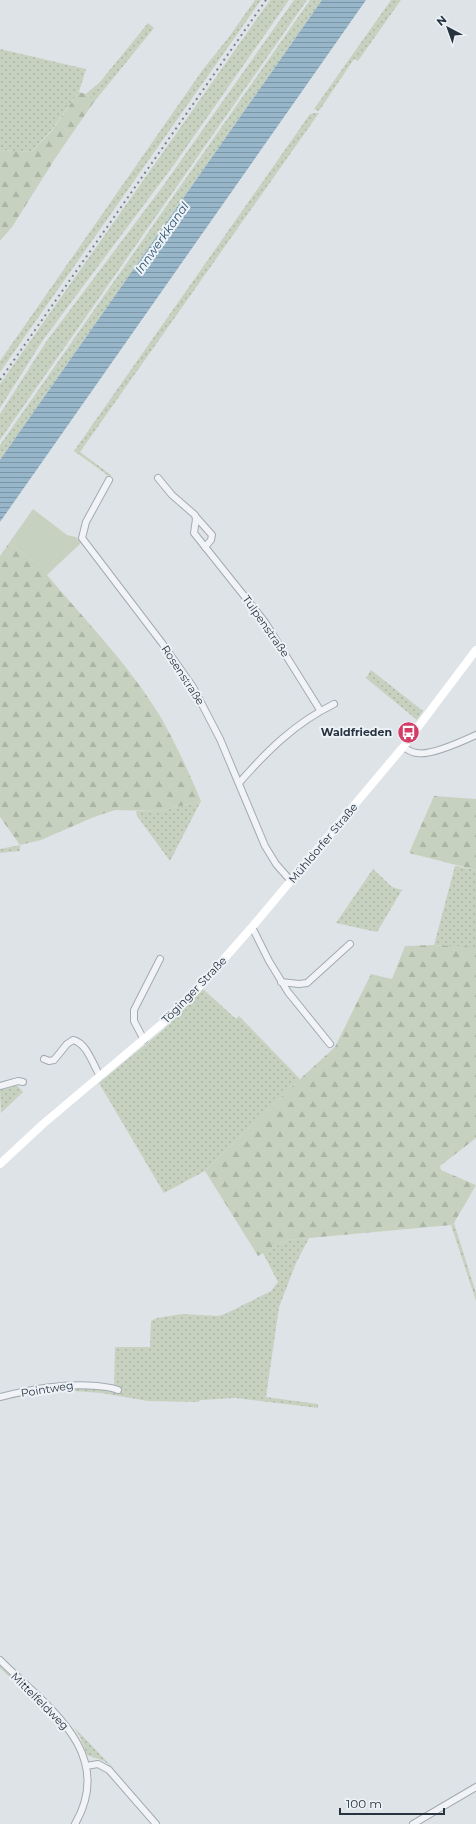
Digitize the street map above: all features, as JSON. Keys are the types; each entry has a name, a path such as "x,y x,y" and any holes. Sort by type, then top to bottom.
{"street":[{"path":"158,478 172,495 196,517 212,535 211,540 205,547"},
{"name":"Rosenstraße","path":"109,480 86,522 82,538 188,678 210,719 265,846 276,864 291,881"},
{"name":"Tulpenstraße","path":"196,517 194,533 265,622 320,710"},
{"name":"Mühldorfer Straße","path":"243,938 403,747 476,650"},
{"path":"239,783 272,747 295,727 320,710 334,704"},
{"path":"403,747 415,753 421,754 448,747 476,735"},
{"path":"252,927 281,982 330,1044"},
{"name":"Töginger Straße","path":"0,1164 43,1124 144,1040 183,1004 243,938"},
{"path":"281,982 299,984 307,983 350,944"},
{"path":"144,1040 133,1017 134,1010 160,959"},
{"path":"44,1059 49,1062 54,1060 67,1044 73,1040 82,1044 100,1076"},
{"path":"0,1086 18,1081 23,1082"},
{"name":"Pointweg","path":"0,1397 62,1385 79,1384 113,1387 118,1390"},
{"name":"Mittelfeldweg","path":"0,1660 45,1703 74,1736 82,1752 88,1781 87,1794 83,1809 75,1824"},
{"path":"86,1766 98,1764 109,1770 156,1824"},
{"path":"413,1824 476,1787"}],"green space":[{"path":"255,0 261,0 0,372 0,361 204,68 229,37"},
{"path":"270,0 289,0 176,162 43,340 0,408 0,384"},
{"path":"294,0 307,0 0,440 0,414 46,342 163,186"},
{"path":"310,0 322,0 0,460 0,445"},
{"path":"391,0 401,0 358,61 354,59 321,108 318,111 314,109"},
{"path":"148,23 154,28 94,102 86,94 100,82"},
{"path":"0,49 86,69 79,92 50,132 31,152 0,150"},
{"path":"79,92 86,94 94,102 58,154 12,227 0,241 0,150 31,152 50,133"},
{"path":"319,113 80,452 111,475 110,477 74,451 310,114"},
{"path":"33,509 67,535 76,537 81,543 47,575 41,566 9,543"},
{"path":"9,543 41,566 135,679 166,727 192,779 201,801 160,811 115,810 94,817 41,840 20,845 0,817 0,556"},
{"path":"371,670 423,711 417,720 366,678"},
{"path":"434,796 476,799 476,870 409,853"},
{"path":"201,801 170,861 137,816 136,811 160,811"},
{"path":"20,845 20,851 0,853 0,849"},
{"path":"455,866 476,870 476,948 434,945"},
{"path":"373,869 392,887 402,890 377,932 336,923"},
{"path":"434,945 476,947 476,1138 440,1166 441,1170 476,1185 454,1223 451,1225 288,1240 258,1256 205,1171 335,1047 371,974 392,979 405,946"},
{"path":"203,989 236,1019 239,1016 300,1079 205,1171 164,1193 99,1083 163,1030"},
{"path":"16,1084 23,1092 1,1113 0,1089"},
{"path":"454,1223 476,1293 476,1301 451,1225"},
{"path":"309,1238 296,1263 279,1307 266,1397 318,1404 318,1408 235,1398 201,1400 198,1402 148,1401 101,1393 74,1391 39,1393 0,1401 0,1399 17,1394 74,1386 114,1390 115,1347 150,1347 151,1321 157,1318 182,1314 218,1316 271,1291 278,1282 263,1253 288,1240"},
{"path":"0,1664 44,1707 43,1708 0,1668"},
{"path":"74,1727 114,1769 104,1761 87,1755 80,1737"}],"water":[{"name":"Innwerkkanal","path":"322,0 366,0 0,522 0,460"}],"railway":[{"path":"0,380 266,0"}],"place":[{"name":"Waldfrieden","path":"408,732"}]}
